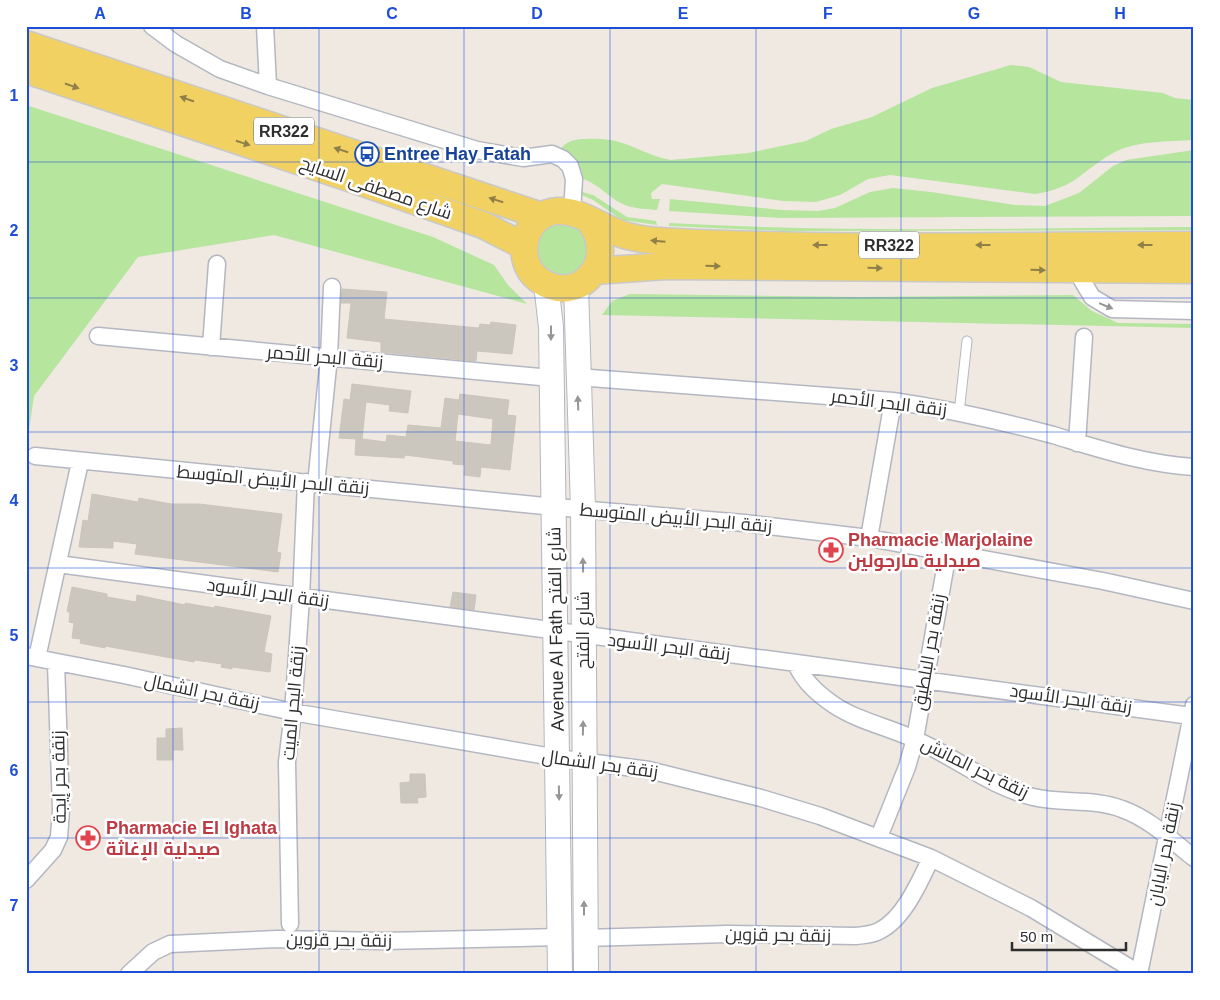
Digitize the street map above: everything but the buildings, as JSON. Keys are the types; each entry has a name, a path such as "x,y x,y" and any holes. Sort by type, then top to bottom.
{"main road":[{"name":"RR322","path":"26,44 542,216 558,211 580,216 605,229 640,239 731,245 1194,245"},
{"name":"شارع مصطفى السايح","path":"26,70 355,180 483,225 524,246"},
{"path":"542,216 529,229 524,246 524,258 536,278 546,284"},
{"path":"580,216 596,229 601,245 599,261 585,278"},
{"name":"RR322","path":"546,284 556,288 585,278 666,266 1194,270"}],"street":[{"path":"152,26 190,53 220,68 268,86 478,150 523,158 552,154 563,158 570,166 574,179 580,216"},
{"path":"265,26 268,86"},
{"path":"211,347 217,264"},
{"path":"1076,270 1092,297 1112,309 1194,311"},
{"name":"شارع الفتح","path":"585,278 577,378 584,636 584,938 586,974"},
{"name":"Avenue Al Fath شارع الفتح","path":"546,284 551,327 555,507 560,974"},
{"name":"زنقة البحر الميت","path":"290,924 287,762 293,712 311,483 329,357 332,286"},
{"name":"زنقة البحر الأحمر","path":"98,336 551,378"},
{"path":"1077,443 1084,337"},
{"name":"زنقة البحر الأحمر","path":"577,378 893,401 959,413 1143,461 1167,466 1194,467"},
{"path":"869,538 893,401"},
{"name":"زنقة البحر الأبيض المتوسط","path":"35,456 80,462 555,507 744,523 869,538 1103,581 1194,601"},
{"path":"32,657 58,564 80,462"},
{"name":"زنقة بحر البلطيق","path":"879,837 907,767 915,739 924,679 948,552"},
{"name":"زنقة البحر الأسود","path":"58,564 796,664 1192,710"},
{"name":"زنقة بحر الشمال","path":"32,657 124,674 293,712 558,758 649,770 769,800 879,837 932,858 1031,908 1140,974"},
{"name":"زنقة بحر إيجة","path":"26,880 53,850 59,837 61,810 56,662"},
{"name":"زنقة بحر المانش","path":"796,664 801,676 813,688 836,706 862,719 915,739 960,765 1031,797 1068,803 1108,804 1135,814 1194,858"},
{"name":"زنقة بحر اليابان","path":"1140,974 1192,710"},
{"name":"زنقة بحر قزوين","path":"584,938 727,934 856,936 878,932 908,902 932,858"},
{"path":"277,939 282,928 290,924 298,930 302,939"},
{"name":"زنقة بحر قزوين","path":"129,974 154,952 170,944 277,939 383,942 560,937"}],"lane":[{"path":"959,413 967,342"}],"green space":[{"path":"1011,65 1029,67 1061,82 1163,93 1175,98 1194,100 1194,140 1153,142 1122,149 1060,188 1035,194 890,175 868,179 840,195 816,202 783,201 662,184 651,193 652,199 660,199 657,210 641,209 619,202 593,184 580,178 577,163 559,151 564,145 574,140 600,139 621,142 671,160 748,153 806,141 831,129 872,117 932,88"},
{"path":"26,105 433,237 494,265 508,285 527,304 274,235 138,257 34,396 26,451"},
{"path":"1194,150 1194,216 780,218 669,211 670,199 781,210 818,211 835,208 870,192 893,188 1015,205 1045,206 1079,193 1113,166 1126,160"},
{"path":"579,191 593,195 627,217 656,221 657,225 622,220 593,200 579,194"},
{"path":"554,222 580,227 590,242 583,268 567,277 558,276 545,268 540,263 534,249 538,235"},
{"path":"669,223 865,229 1194,227 1194,230 784,231 669,226"},
{"path":"630,294 860,297 1073,295 1092,311 1118,323 1194,324 1194,328 602,315 612,301"}],"place":[{"name":"Entree Hay Fatah","path":"367,154"},
{"name":"Pharmacie Marjolaine صيدلية مارجولين","path":"831,550"},
{"name":"Pharmacie El Ighata صيدلية الإغاثة","path":"88,838"}]}
